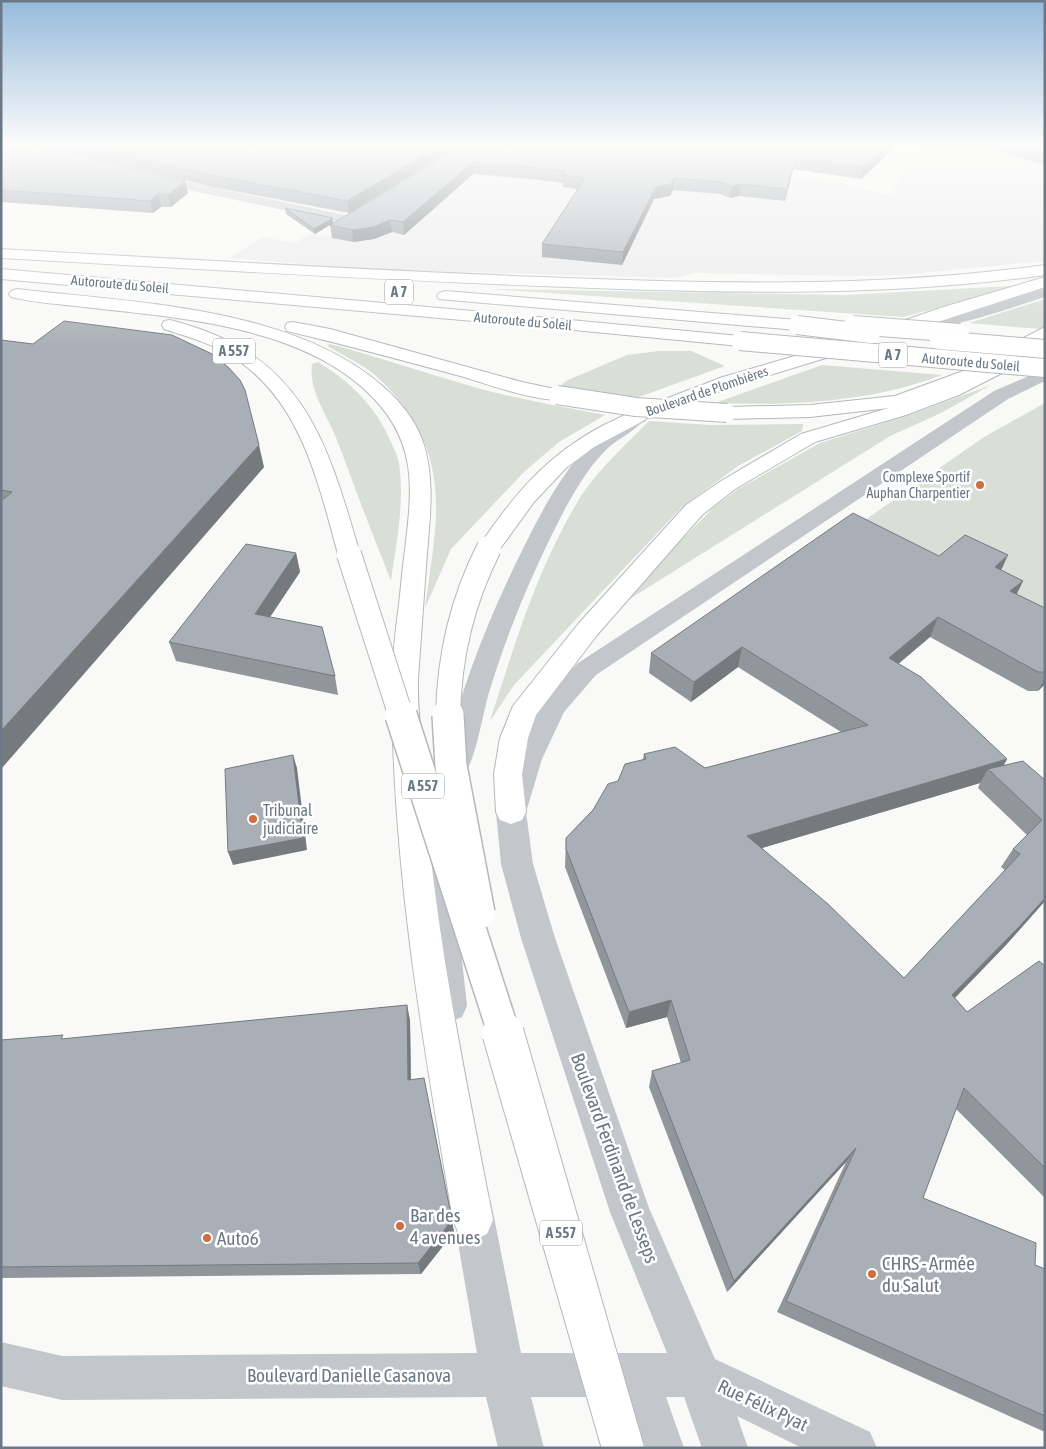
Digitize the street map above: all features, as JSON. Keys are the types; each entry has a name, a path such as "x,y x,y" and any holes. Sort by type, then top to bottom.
{"main road":[{"path":"1,253 374,275 798,290 955,287 1045,277"},
{"name":"Autoroute du Soleil","path":"1,257 382,290"},
{"path":"798,290 966,279 1045,270"},
{"name":"Autoroute du Soleil","path":"1,274 484,318"},
{"path":"925,322 946,312 1045,282"},
{"path":"1,293 260,322 324,333 519,387 636,407 727,412 801,411 871,404 898,400 1014,359"},
{"name":"A 557","path":"1,293 159,322 214,341 252,362 284,390 307,426 499,1018 623,1448"},
{"name":"Autoroute du Soleil","path":"431,294 797,325 852,332 1045,349"},
{"path":"180,313 256,329 319,350 346,367 379,392 405,424 412,440 420,477 420,505 405,682 413,846 431,984 473,1220"},
{"name":"Autoroute du Soleil","path":"524,321 1045,368"},
{"name":"Boulevard de Plombières","path":"638,416 730,381 925,322"},
{"path":"797,325 852,325 1045,340"},
{"path":"963,378 1045,332"},
{"path":"512,812 508,774 514,738 523,713 536,693 588,629 694,510 728,485 808,438 899,411 952,391 1045,344"},
{"path":"499,1018 453,782 448,725 450,675 456,636 470,586 489,548 528,494 554,467 588,442 638,416"}],"street":[{"path":"313,213 350,220"},
{"path":"334,231 363,213"},
{"name":"Boulevard de Plombières","path":"925,322 955,318 1045,292"},
{"path":"512,812 528,759 553,707 569,686 587,669 1001,395 1045,374"},
{"name":"Boulevard de Plombières","path":"473,1220 442,924 449,805 465,725 513,594 542,532 565,490 593,451 638,416"},
{"name":"Boulevard Ferdinand de Lesseps","path":"512,812 517,864 538,938 630,1212 699,1375 725,1448"},
{"path":"473,1220 503,1374 521,1448"},
{"name":"Boulevard Danielle Casanova","path":"1,1364 62,1378 503,1374 699,1375"},
{"path":"635,1374 661,1448"},
{"name":"Rue Félix Pyat","path":"699,1375 854,1448"}],"shaded area":[{"path":"343,213 1045,213 1045,261 899,275 694,273 676,278 363,269 229,258 263,237 295,243 311,233 338,238 370,218"},
{"path":"1010,286 1011,288 903,317 489,289 845,295"},
{"path":"1045,299 1045,326 1040,329 969,323"},
{"path":"330,344 477,388 605,415 559,442 524,472 451,549 425,608 433,553 436,502 434,477 428,453 418,428 389,389 364,367 327,346"},
{"path":"659,351 691,351 725,366 636,398 557,388 568,380 627,355"},
{"path":"318,362 341,378 361,396 385,429 398,459 401,493 391,581 335,435 316,395 313,385 312,364"},
{"path":"822,365 942,375 915,384 859,397 801,403 715,403"},
{"path":"991,385 941,413 890,436 628,600 631,591 714,507 738,489 820,443 915,413"},
{"name":"Complexe Sportif Auphan Charpentier","path":"1045,403 1045,633 848,532 984,437"},
{"path":"649,421 710,425 803,424 802,431 738,466 682,507 514,685 490,721 538,581 563,527 593,480"}],"building":[{"path":"291,213 307,213 333,218 314,229"},
{"path":"351,213 414,213 403,222 390,220 373,227 352,230 330,225"},
{"path":"562,213 643,213 623,252 542,244"},
{"path":"64,321 172,335 212,354 240,380 245,390 259,445 1,731 1,501 12,492 1,490 1,340 33,344"},
{"path":"853,513 939,556 965,535 1008,555 995,567 1023,581 1010,591 1045,608 1045,672 1038,672 938,617 889,658 921,677 1007,759 747,836 828,904 904,978 1020,854 1013,849 1042,820 988,769 1023,761 1045,780 1045,898 952,995 967,1012 1039,961 1045,966 1045,1168 964,1088 923,1198 1036,1243 1035,1265 1045,1269 1045,1416 786,1301 856,1148 734,1281 652,1071 690,1060 671,1000 629,1012 566,849 566,838 593,810 608,784 618,781 625,764 646,759 644,754 675,747 705,768 868,725 742,647 694,682 651,653"},
{"path":"246,544 296,553 255,614 322,627 335,676 169,642"},
{"path":"293,755 303,838 228,852 225,769"},
{"path":"407,1005 408,1080 424,1078 452,1220 418,1263 1,1267 1,1040 63,1035 61,1039"}],"place":[{"name":"Complexe Sportif Auphan Charpentier","path":"980,485"},
{"name":"Tribunal judiciaire","path":"253,819"},
{"name":"Bar des 4 avenues","path":"400,1226"},
{"name":"Auto6","path":"207,1238"},
{"name":"CHRS - Armée du Salut","path":"872,1274"}]}
